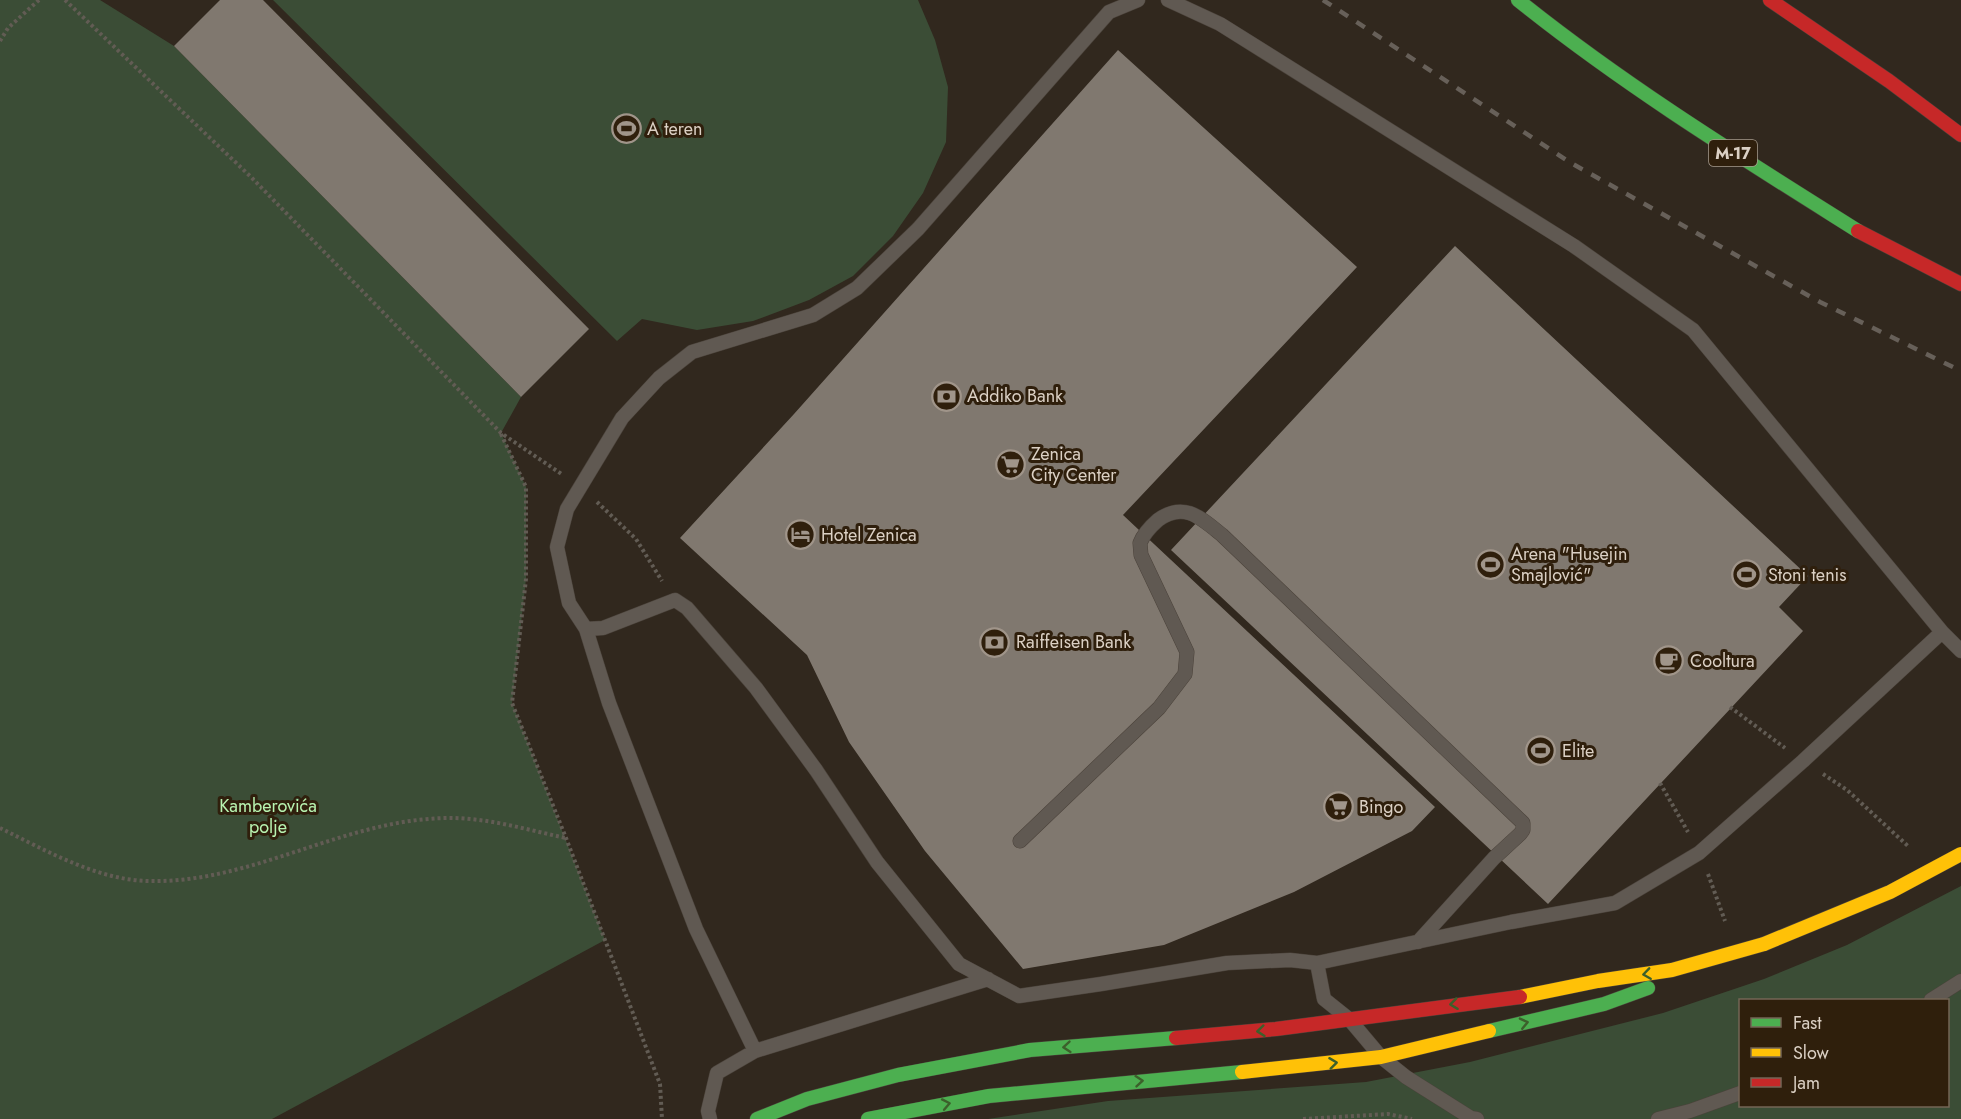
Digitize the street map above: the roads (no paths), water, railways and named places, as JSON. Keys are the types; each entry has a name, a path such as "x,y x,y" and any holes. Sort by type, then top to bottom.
{"main road":[{"name":"M-17","path":"1518,0 1549,25 1706,136 1862,233 1961,284"},
{"path":"1770,0 1889,81 1961,135"},
{"path":"868,1119 989,1095 1297,1067 1381,1057 1604,1004 1764,944 1935,870 1961,854"},
{"path":"757,1119 807,1099 898,1075 1030,1050 1210,1036 1540,994 1598,981 1672,970 1764,944"}],"lane":[{"path":"755,1051 696,929 609,703 586,629 569,603 557,547 567,509 622,418 659,378 693,352 813,315 857,288 918,229 1108,12 1138,0"},
{"path":"1168,0 1220,24 1574,246 1692,330 1942,632 1961,651"},
{"path":"1020,841 1159,708 1185,674 1187,652 1141,555 1140,543 1152,525 1167,514 1177,511 1188,512 1201,518 1222,535 1523,824 1520,834 1494,858 1418,942"},
{"path":"586,629 603,628 675,600 687,609 756,688 816,770 877,862 959,964 1019,996 1227,963 1290,960 1317,963 1511,922 1615,903 1699,853 1803,761 1942,632"},
{"path":"1317,963 1324,999 1349,1019 1381,1057 1406,1077 1449,1105 1477,1119"},
{"path":"711,1119 708,1111 717,1072 755,1051 988,979"},
{"path":"1933,999 1961,981"},
{"path":"1658,1119 1690,1111 1739,1093"}],"railway":[{"path":"1323,0 1571,163 1820,302 1961,371"}],"place":[{"name":"A teren","path":"626,129"},
{"name":"Addiko Bank","path":"946,396"},
{"name":"Zenica City Center","path":"1010,464"},
{"name":"Hotel Zenica","path":"800,535"},
{"name":"Arena \"Husejin Smajlović\"","path":"1490,564"},
{"name":"Stoni tenis","path":"1747,575"},
{"name":"Raiffeisen Bank","path":"995,642"},
{"name":"Cooltura","path":"1669,661"},
{"name":"Elite","path":"1541,751"},
{"name":"Bingo","path":"1338,807"}],"park label":[{"name":"Kamberovića polje","path":"268,816"}]}
